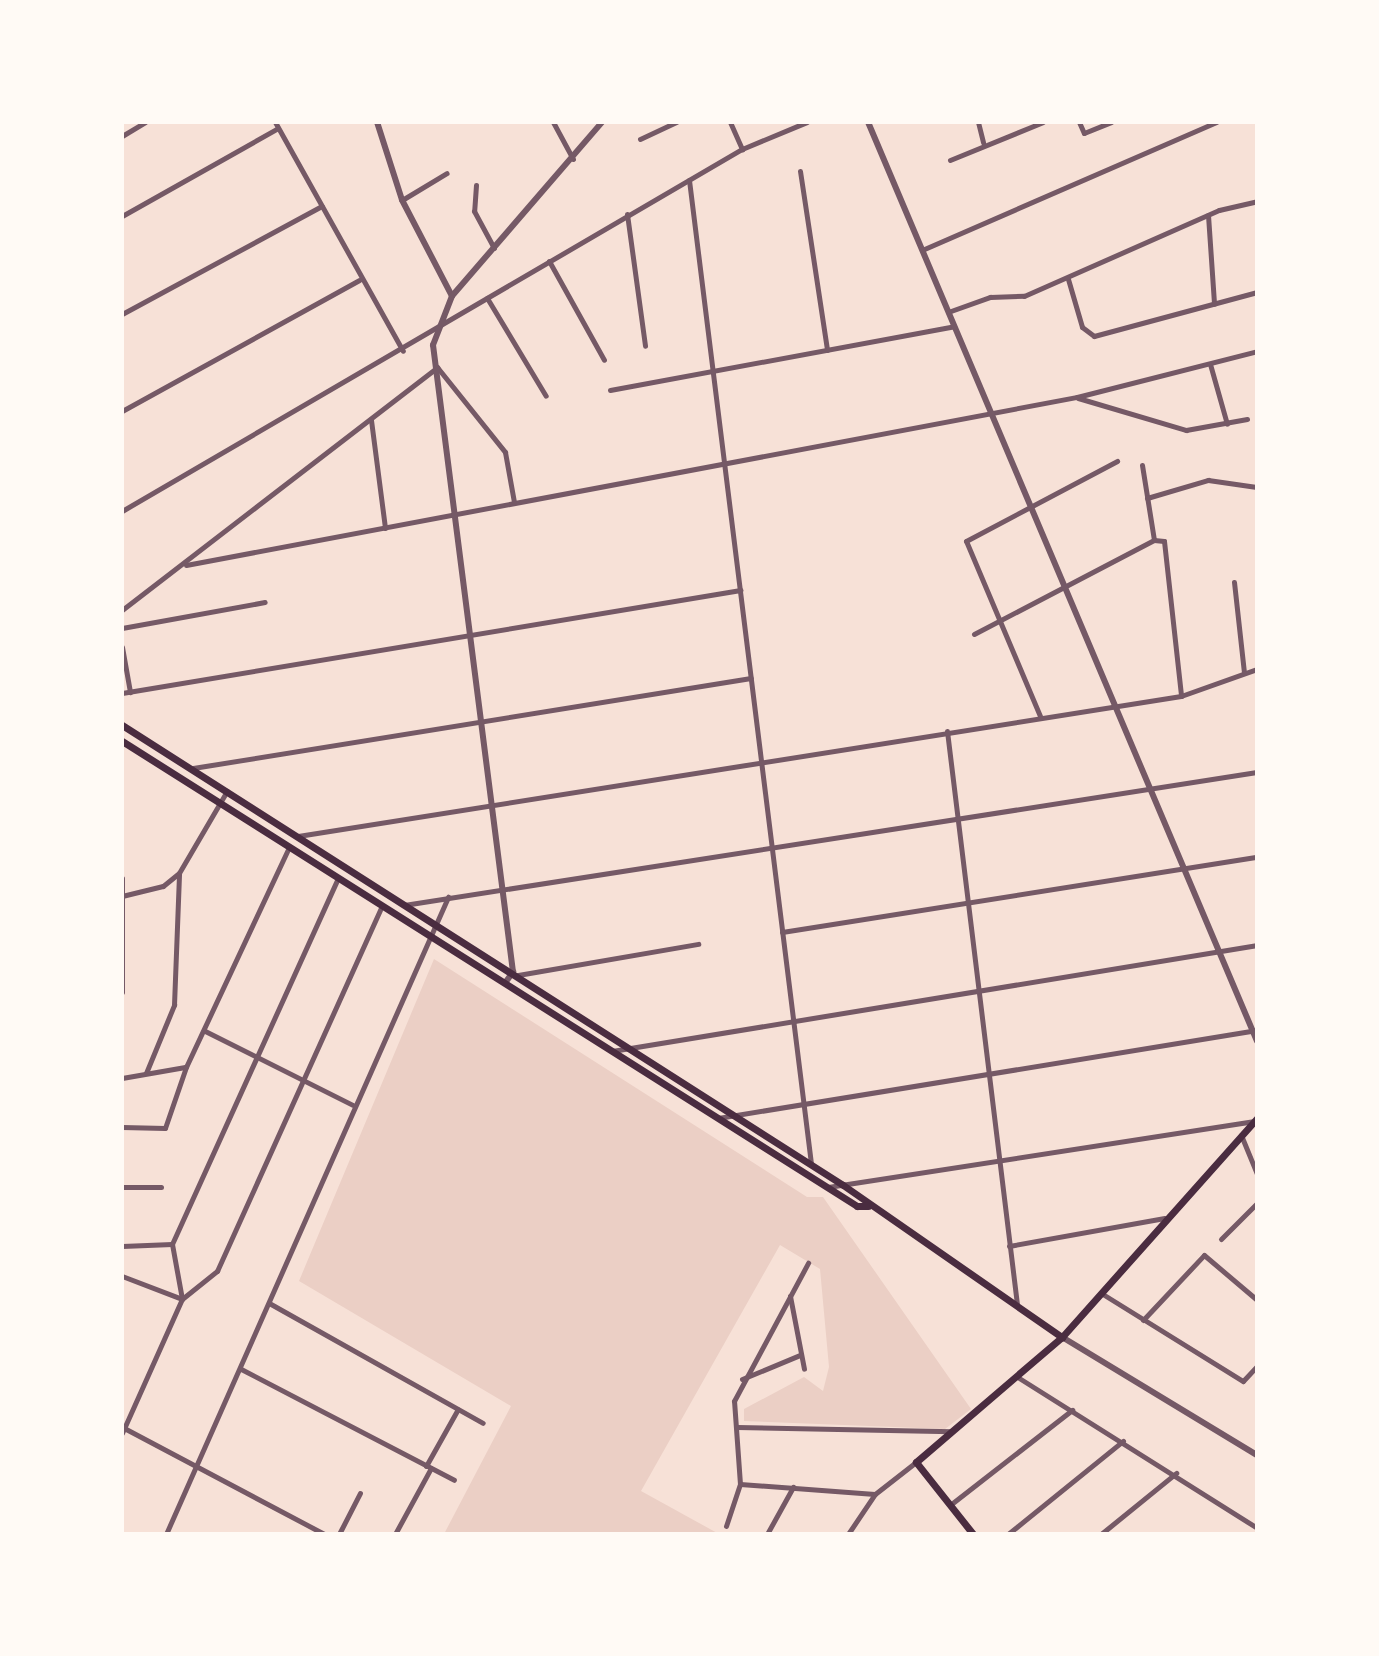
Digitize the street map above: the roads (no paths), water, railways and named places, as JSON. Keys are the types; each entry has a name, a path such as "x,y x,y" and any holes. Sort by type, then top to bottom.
{"main road":[{"path":"122,725 193,768 293,837 688,1083 843,1185 868,1206 1062,1337"},
{"path":"122,741 827,1187 868,1206"},
{"path":"681,1095 688,1083"},
{"path":"973,1534 916,1462 1019,1378 1062,1337 1256,1119"}],"street":[{"path":"122,136 145,122"},
{"path":"377,122 402,200 452,296"},
{"path":"553,122 573,159"},
{"path":"516,974 437,367 439,325 452,296 602,122"},
{"path":"640,139 676,122"},
{"path":"730,122 742,149"},
{"path":"122,511 403,351 439,325 627,214 742,149 794,124 807,122"},
{"path":"868,122 1218,950 1255,1030 1257,1041"},
{"path":"978,122 983,142"},
{"path":"950,160 983,142 1043,122"},
{"path":"1079,122 1084,133 1111,122"},
{"path":"922,250 1216,122"},
{"path":"122,216 276,125 359,280 403,351"},
{"path":"800,171 827,350"},
{"path":"402,200 447,173"},
{"path":"689,180 811,1164"},
{"path":"476,185 474,211 494,248"},
{"path":"948,312 1068,279 1208,215 1257,201"},
{"path":"122,314 322,206"},
{"path":"627,214 645,346"},
{"path":"1208,215 1214,304"},
{"path":"549,261 604,360"},
{"path":"1068,279 1082,327 1094,336 1257,292"},
{"path":"122,411 359,280"},
{"path":"487,297 546,396"},
{"path":"610,390 954,326"},
{"path":"186,565 723,460 1077,397 1257,351"},
{"path":"1210,364 1227,424"},
{"path":"122,610 186,565 437,367"},
{"path":"437,367 505,452 514,502"},
{"path":"1077,397 1186,430 1247,419"},
{"path":"371,419 385,528"},
{"path":"1040,716 966,541 1117,461"},
{"path":"1142,465 1154,540"},
{"path":"1147,498 1208,480 1257,487"},
{"path":"974,634 1066,590 1154,540 1164,541 1181,696"},
{"path":"1234,582 1244,673"},
{"path":"122,693 740,590"},
{"path":"122,628 265,602"},
{"path":"122,647 130,692"},
{"path":"293,837 493,799 1181,696 1257,669"},
{"path":"193,768 482,717 751,678"},
{"path":"947,731 1017,1304"},
{"path":"403,905 1151,791 1257,772"},
{"path":"124,895 163,886 179,873 227,791"},
{"path":"122,1127 165,1128 186,1067 289,846"},
{"path":"782,932 1257,857"},
{"path":"146,1073 174,1005 179,873"},
{"path":"122,878 122,992"},
{"path":"182,1299 172,1244 338,878"},
{"path":"166,1534 198,1470 353,1105 448,897"},
{"path":"324,1534 123,1430 182,1299 217,1271 305,1083 382,906"},
{"path":"505,983 516,974 698,944"},
{"path":"612,1051 1257,945"},
{"path":"718,1118 1255,1030"},
{"path":"205,1031 353,1105"},
{"path":"122,1078 186,1067"},
{"path":"827,1187 1256,1119"},
{"path":"1241,1135 1257,1174"},
{"path":"122,1187 161,1187"},
{"path":"1221,1239 1257,1203"},
{"path":"1009,1246 1165,1218"},
{"path":"122,1246 172,1244"},
{"path":"1143,1321 1204,1255 1257,1300"},
{"path":"726,1526 740,1484 737,1427 742,1380 808,1263"},
{"path":"122,1276 182,1299"},
{"path":"1100,1292 1243,1381 1257,1366"},
{"path":"790,1296 804,1369"},
{"path":"269,1303 483,1423"},
{"path":"1062,1337 1257,1455"},
{"path":"742,1380 800,1355"},
{"path":"241,1369 454,1480"},
{"path":"1019,1378 1176,1473 1257,1528"},
{"path":"395,1534 458,1409"},
{"path":"950,1505 1072,1410"},
{"path":"737,1427 953,1431"},
{"path":"1008,1534 1123,1441"},
{"path":"848,1534 875,1494 916,1462"},
{"path":"1101,1534 1176,1473"},
{"path":"740,1484 875,1494"},
{"path":"767,1534 793,1487"},
{"path":"339,1534 360,1493"}]}
